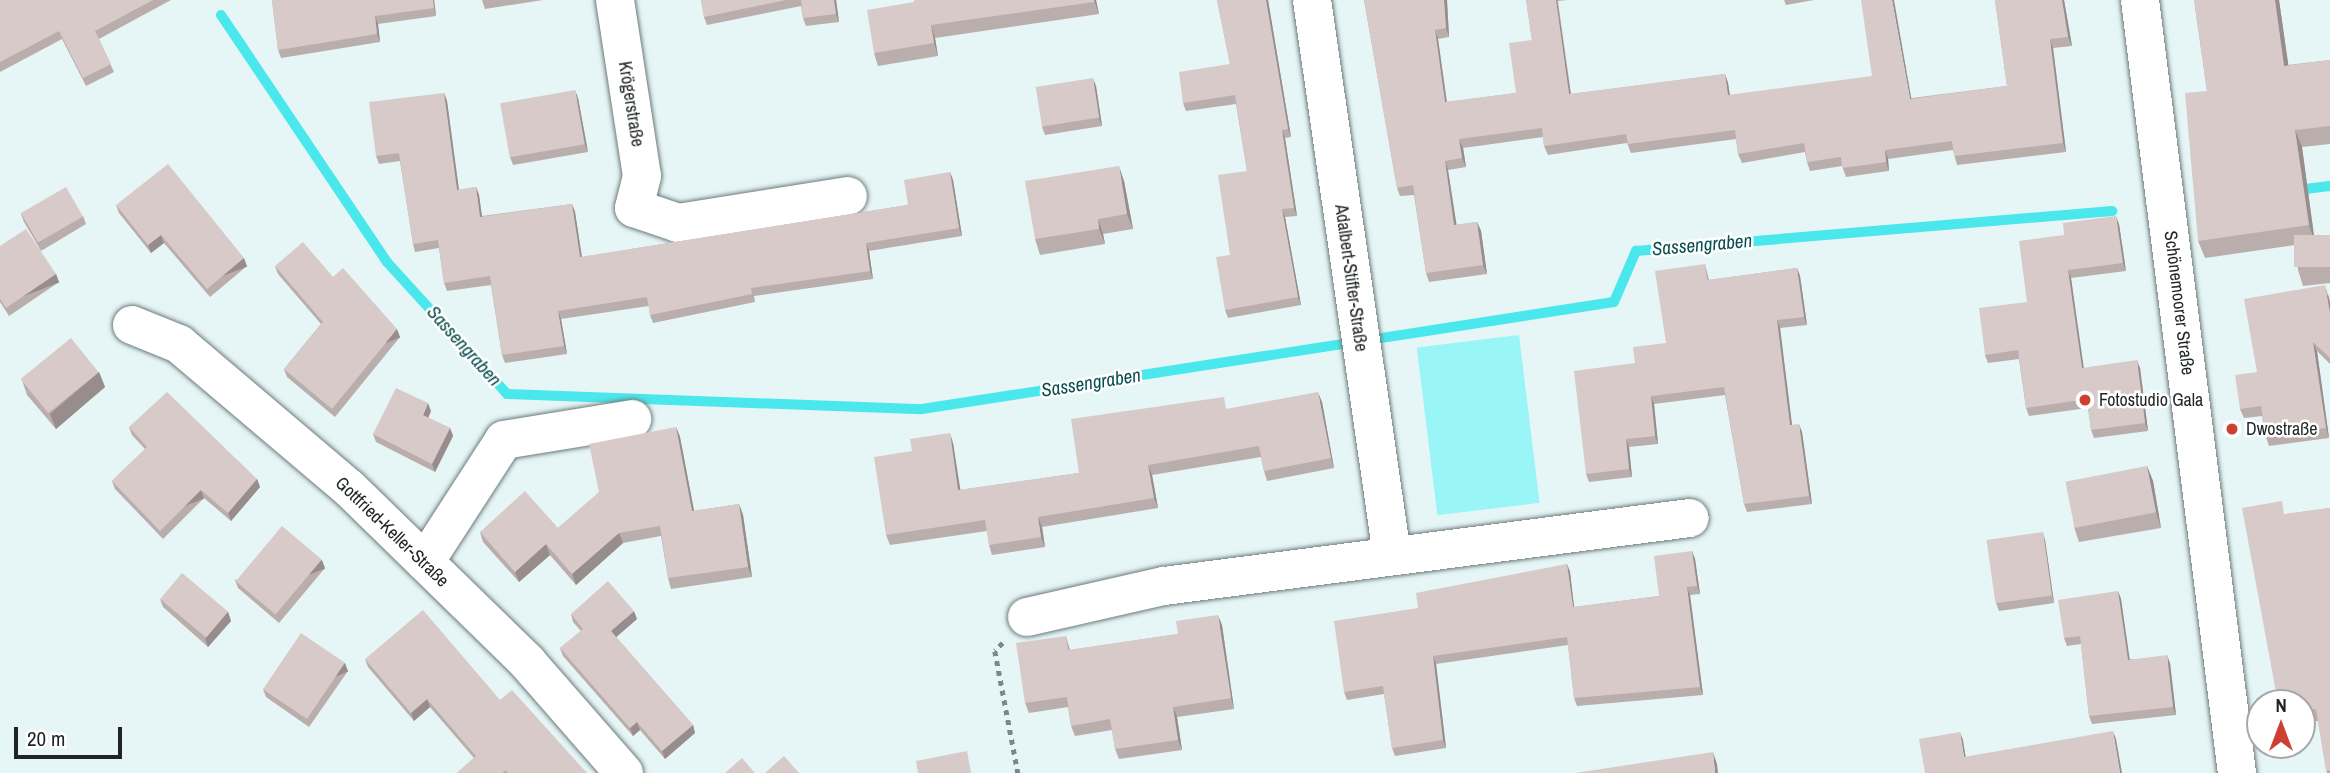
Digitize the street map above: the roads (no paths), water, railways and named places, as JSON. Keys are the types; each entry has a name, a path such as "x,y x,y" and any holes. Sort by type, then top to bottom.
{"street":[{"name":"Krögerstraße","path":"615,0 642,176 635,208 678,223 848,197"},
{"name":"Adalbert-Stifter-Straße","path":"1312,0 1392,556"},
{"name":"Schönemoorer Straße","path":"2140,0 2237,773"},
{"name":"Gottfried-Keller-Straße","path":"132,325 179,344 350,489 528,663 624,773"},
{"path":"425,562 503,440 632,419"},
{"path":"1027,617 1164,586 1690,517"}],"waterway":[{"name":"Sassengraben","path":"221,15 387,262 507,394 922,409 1614,302 1636,251 2112,211"},
{"name":"Sassengraben","path":"2297,190 2330,186"}],"place":[{"name":"Fotostudio Gala","path":"2085,400"},
{"name":"Dwostraße","path":"2232,429"}]}
